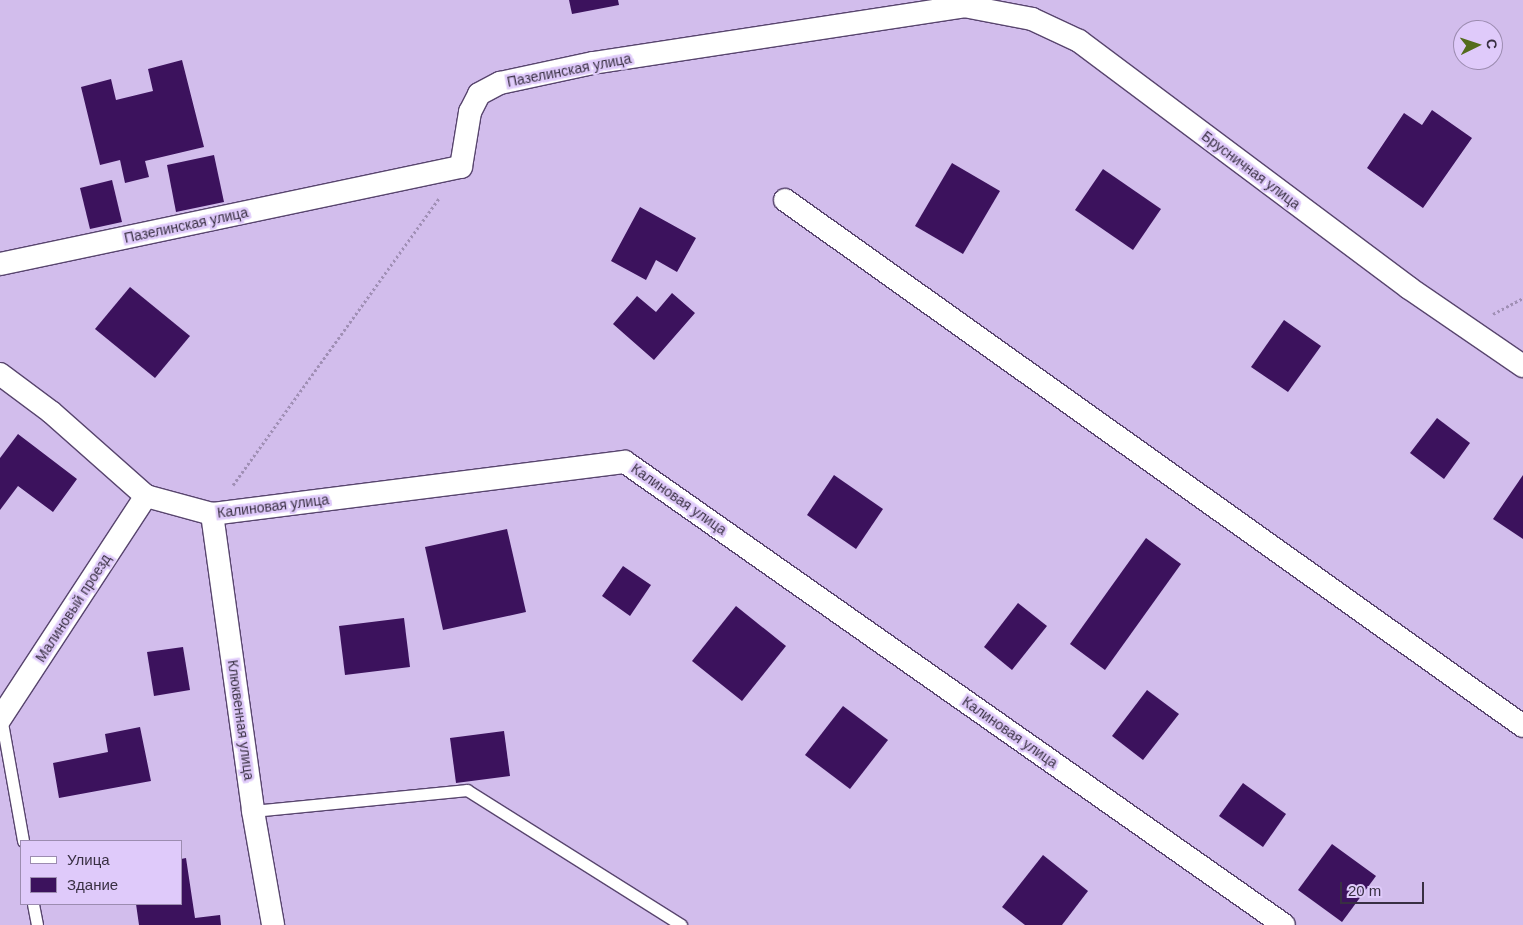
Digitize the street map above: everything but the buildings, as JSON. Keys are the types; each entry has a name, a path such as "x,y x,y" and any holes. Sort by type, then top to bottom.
{"street":[{"name":"Пазелинская улица","path":"0,264 461,167 470,112 479,94 500,83 593,63 964,6"},
{"name":"Брусничная улица","path":"964,6 1032,19 1079,42 1409,288 1523,366"},
{"path":"785,200 1523,726"},
{"name":"Калиновая улица","path":"0,374 51,412 146,496 212,514 625,462 1284,925"},
{"name":"Малиновый проезд","path":"1,718 146,496"},
{"name":"Клюквенная улица","path":"212,514 253,811 273,925"}],"lane":[{"path":"1,718 23,840"},
{"path":"253,811 467,790 681,925"},
{"path":"33,905 37,925"}],"path":[{"path":"212,514 461,167"},
{"path":"1469,328 1523,298"}]}
